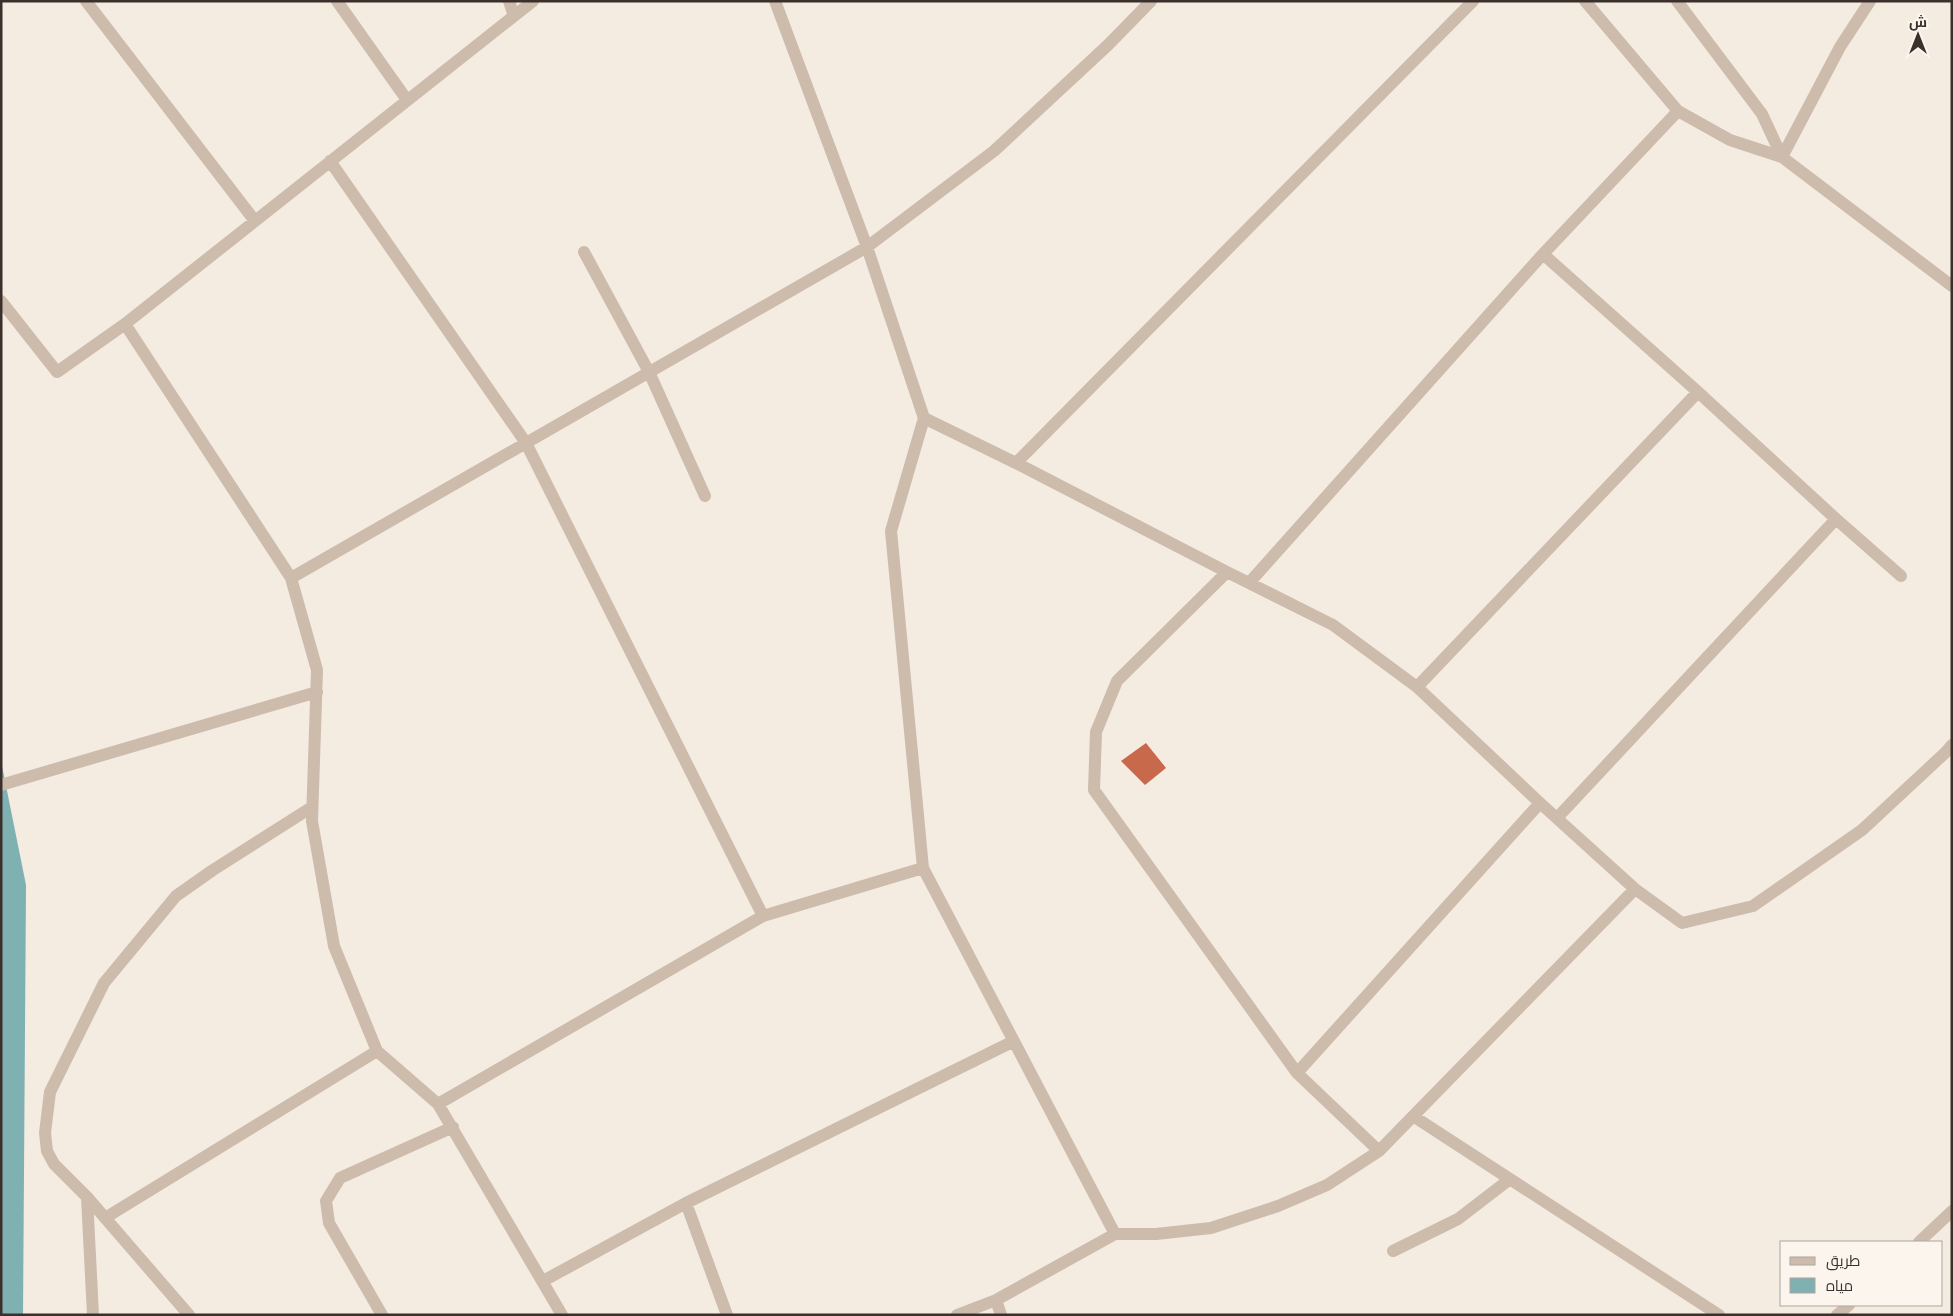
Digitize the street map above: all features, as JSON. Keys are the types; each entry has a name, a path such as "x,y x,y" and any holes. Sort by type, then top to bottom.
{"street":[{"path":"86,1 255,221"},
{"path":"337,1 407,100"},
{"path":"510,1 514,16"},
{"path":"1,301 57,372 125,324 533,1"},
{"path":"775,1 867,247 924,418 891,531 923,868 1115,1234"},
{"path":"291,578 867,247 994,151 1108,45 1151,1"},
{"path":"1016,463 1473,1"},
{"path":"1586,1 1678,111 1730,140 1782,156 1950,282"},
{"path":"1677,1 1762,114 1782,156"},
{"path":"1782,156 1840,47 1870,1"},
{"path":"1249,583 1543,254 1678,111"},
{"path":"330,162 526,443 763,916"},
{"path":"584,252 649,372 705,496"},
{"path":"1543,254 1901,576"},
{"path":"125,324 291,578 317,670 312,820 334,946 378,1051 438,1104 562,1315"},
{"path":"1416,687 1698,392"},
{"path":"924,418 1333,625 1416,687 1635,889 1682,923 1753,906 1862,830 1952,745"},
{"path":"1558,818 1836,519"},
{"path":"1227,572 1118,681 1096,732 1094,790 1297,1073 1380,1151"},
{"path":"1,784 316,692"},
{"path":"1297,1073 1540,803"},
{"path":"189,1315 87,1197 54,1164 47,1151 44,1133 50,1092 104,983 176,896 312,807"},
{"path":"438,1104 763,916 923,868"},
{"path":"957,1315 996,1300 1115,1234 1156,1234 1211,1228 1278,1206 1327,1185 1380,1151 1635,889"},
{"path":"543,1281 686,1202 1014,1041"},
{"path":"105,1218 378,1051"},
{"path":"1413,1116 1719,1315"},
{"path":"382,1315 329,1223 326,1201 340,1178 453,1127"},
{"path":"1394,1251 1458,1220 1510,1179"},
{"path":"87,1197 93,1315"},
{"path":"686,1202 728,1315"},
{"path":"1920,1241 1952,1211"},
{"path":"996,1300 1001,1315"},
{"path":"1837,1315 1848,1306"}],"water":[{"path":"1,761 26,885 23,1315 1,1315"}],"building":[{"path":"1146,743 1166,768 1145,785 1121,761"}]}
